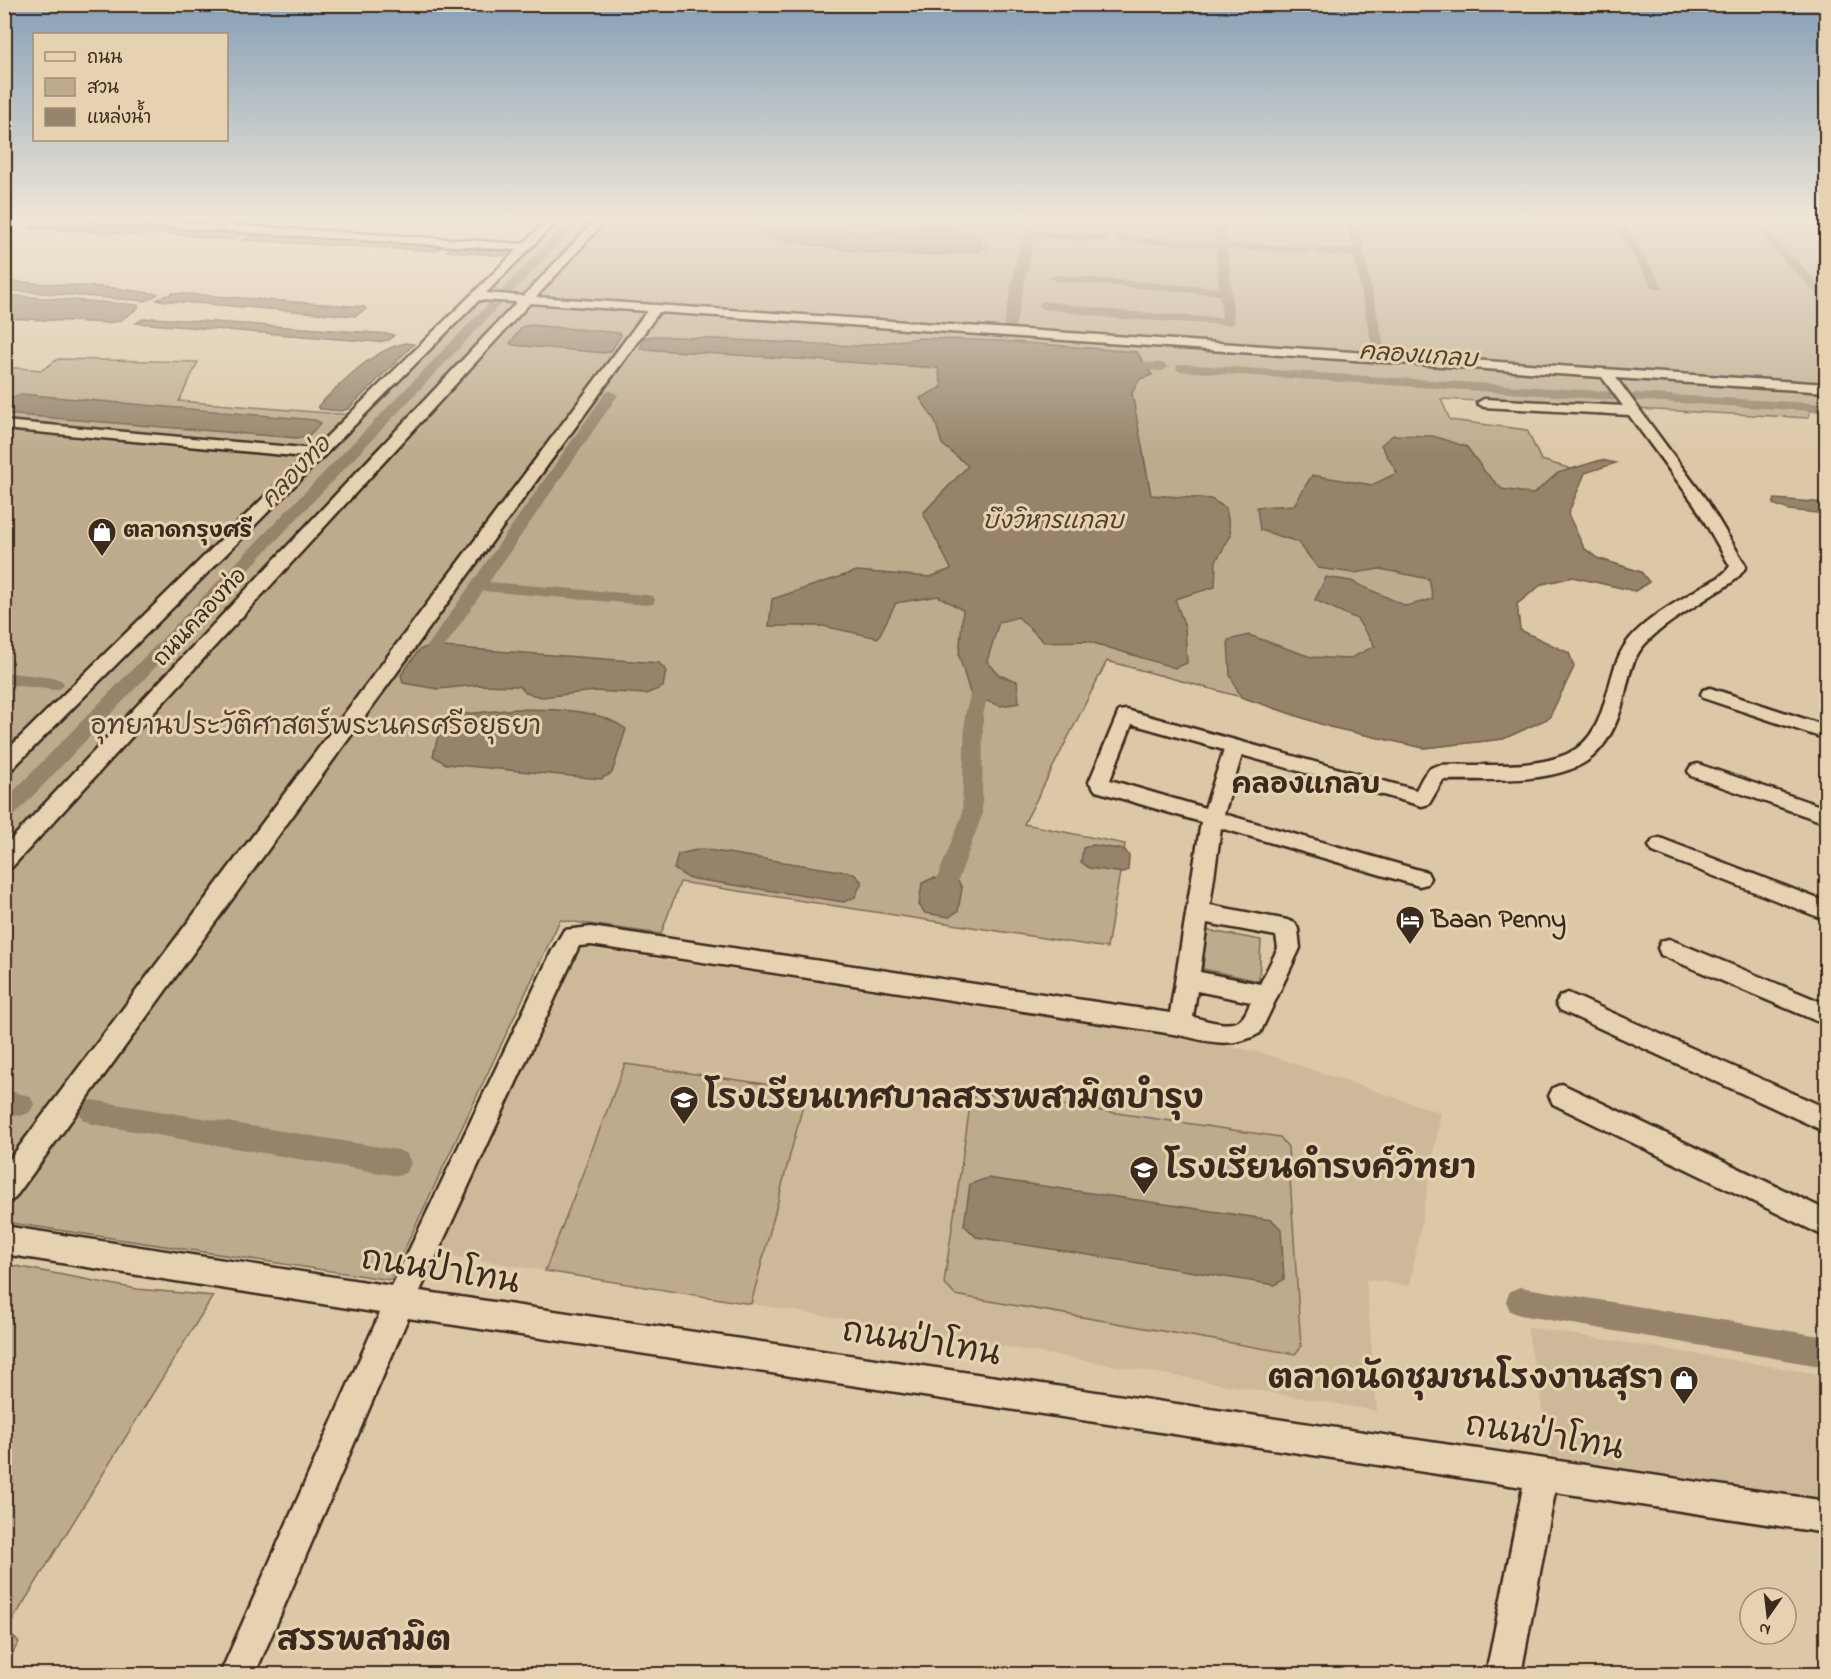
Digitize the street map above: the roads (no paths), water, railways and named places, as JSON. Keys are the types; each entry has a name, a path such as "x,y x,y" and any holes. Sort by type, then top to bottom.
{"street":[{"name":"ถนนคลองท่อ","path":"4,765 312,459 481,298"},
{"path":"514,298 1827,388"},
{"name":"ถนนคลองท่อ","path":"4,861 522,299"},
{"path":"4,1190 655,309"},
{"path":"1419,878 1212,819 1103,786 1099,782 1126,716 1422,799 1438,772 1516,770 1548,766 1575,759 1604,729 1612,709 1621,667 1640,639 1707,591 1732,577 1737,566 1702,504 1605,372"},
{"path":"1484,403 1634,411"},
{"path":"4,425 312,459"},
{"path":"4,437 312,459"},
{"path":"1710,694 1827,733"},
{"path":"1180,1025 1212,819 1235,747"},
{"path":"1698,771 1827,816"},
{"path":"1660,846 1827,911"},
{"path":"237,1674 400,1302 562,951 572,937 603,938 1230,1034 1243,1032 1251,1026 1289,948 1287,929 1198,912"},
{"path":"1669,948 1827,1015"},
{"path":"1187,979 1266,995"},
{"path":"1568,1003 1827,1120"},
{"path":"1562,1096 1827,1224"},
{"name":"ถนนป่าโทน","path":"4,1240 400,1302 1827,1517"},
{"path":"1503,1674 1542,1474"}],"water":[{"path":"4,298 49,298 138,305 138,308 119,321 108,323 5,318"},
{"path":"112,298 151,298 146,301"},
{"path":"246,298 365,307 366,309 355,316 156,300"},
{"path":"143,319 394,335 389,340 377,342 136,323"},
{"path":"530,325 620,333 621,335 611,351 605,353 510,343 522,327"},
{"name":"บึงวิหารแกลบ","path":"645,337 856,346 920,338 1002,341 1137,352 1152,375 1140,379 1132,393 1151,495 1211,499 1226,508 1231,535 1216,561 1215,587 1175,599 1185,627 1187,663 1175,668 1087,641 1044,642 1018,617 999,622 987,661 999,675 1017,681 1019,703 1001,706 971,696 959,656 963,610 938,596 896,603 878,638 823,626 769,626 772,599 857,571 930,577 951,569 923,513 968,466 942,444 935,421 920,398 942,387 938,368 640,349"},
{"path":"405,343 414,344 348,409 341,411 320,409 318,406 358,368 380,353"},
{"path":"21,394 315,420 321,423 309,435 297,438 5,414 5,400"},
{"path":"1393,435 1433,436 1467,447 1485,472 1502,489 1533,494 1558,473 1601,460 1616,463 1585,473 1568,514 1584,548 1597,558 1641,572 1649,582 1635,591 1573,577 1542,584 1517,604 1520,630 1569,653 1574,667 1549,718 1503,739 1424,748 1330,727 1241,697 1230,675 1228,640 1249,635 1311,657 1349,659 1375,646 1357,619 1315,600 1326,577 1351,581 1406,606 1433,599 1429,579 1380,569 1354,573 1318,568 1298,542 1260,530 1257,507 1294,505 1312,475 1372,485 1397,473 1381,445"},
{"path":"1775,499 1826,503 1826,514 1789,510 1773,504"},
{"path":"429,646 659,663 666,670 663,687 646,694 595,691 542,697 526,693 519,686 478,685 438,689 403,683 401,675 419,650"},
{"path":"516,709 588,713 626,729 612,773 601,779 446,764 433,756 438,736 465,714"},
{"path":"1093,845 1125,850 1129,856 1128,870 1123,873 1089,868 1081,862 1083,848"},
{"path":"702,849 853,873 862,882 855,897 844,902 688,878 674,869 678,854"},
{"path":"933,878 958,881 962,888 958,911 949,917 925,913 919,905 922,883"},
{"path":"988,1178 1272,1220 1281,1229 1284,1279 1275,1285 976,1237 964,1225 970,1184"}],"waterway":[{"name":"คลองท่อ","path":"4,814 501,298"},
{"path":"1009,328 1015,298"},
{"path":"1044,305 1119,315 1228,322 1226,298"},
{"path":"1368,298 1379,351"},
{"name":"คลองแกลบ","path":"1120,365 1162,367"},
{"name":"คลองแกลบ","path":"1183,368 1614,396"},
{"path":"433,663 425,662 611,395"},
{"name":"คลองแกลบ","path":"1635,397 1826,408"},
{"path":"478,586 647,600"},
{"path":"942,894 972,815 974,715 982,683 979,672"},
{"path":"4,678 55,684"},
{"path":"4,1102 21,1104"},
{"path":"92,1112 398,1163"},
{"path":"1520,1301 1826,1352"}],"place":[{"name":"ตลาดกรุงศรี","path":"102,558"},
{"name":"Baan Penny","path":"1410,946"},
{"name":"โรงเรียนเทศบาลสรรพสามิตบำรุง","path":"684,1126"},
{"name":"โรงเรียนดำรงค์วิทยา","path":"1144,1196"},
{"name":"ตลาดนัดชุมชนโรงงานสุรา","path":"1684,1406"}],"district":[{"name":"คลองแกลบ","path":"1306,786"},
{"name":"สรรพสามิต","path":"364,1642"}],"park label":[{"name":"อุทยานประวัติศาสตร์พระนครศรีอยุธยา","path":"316,727"}]}
